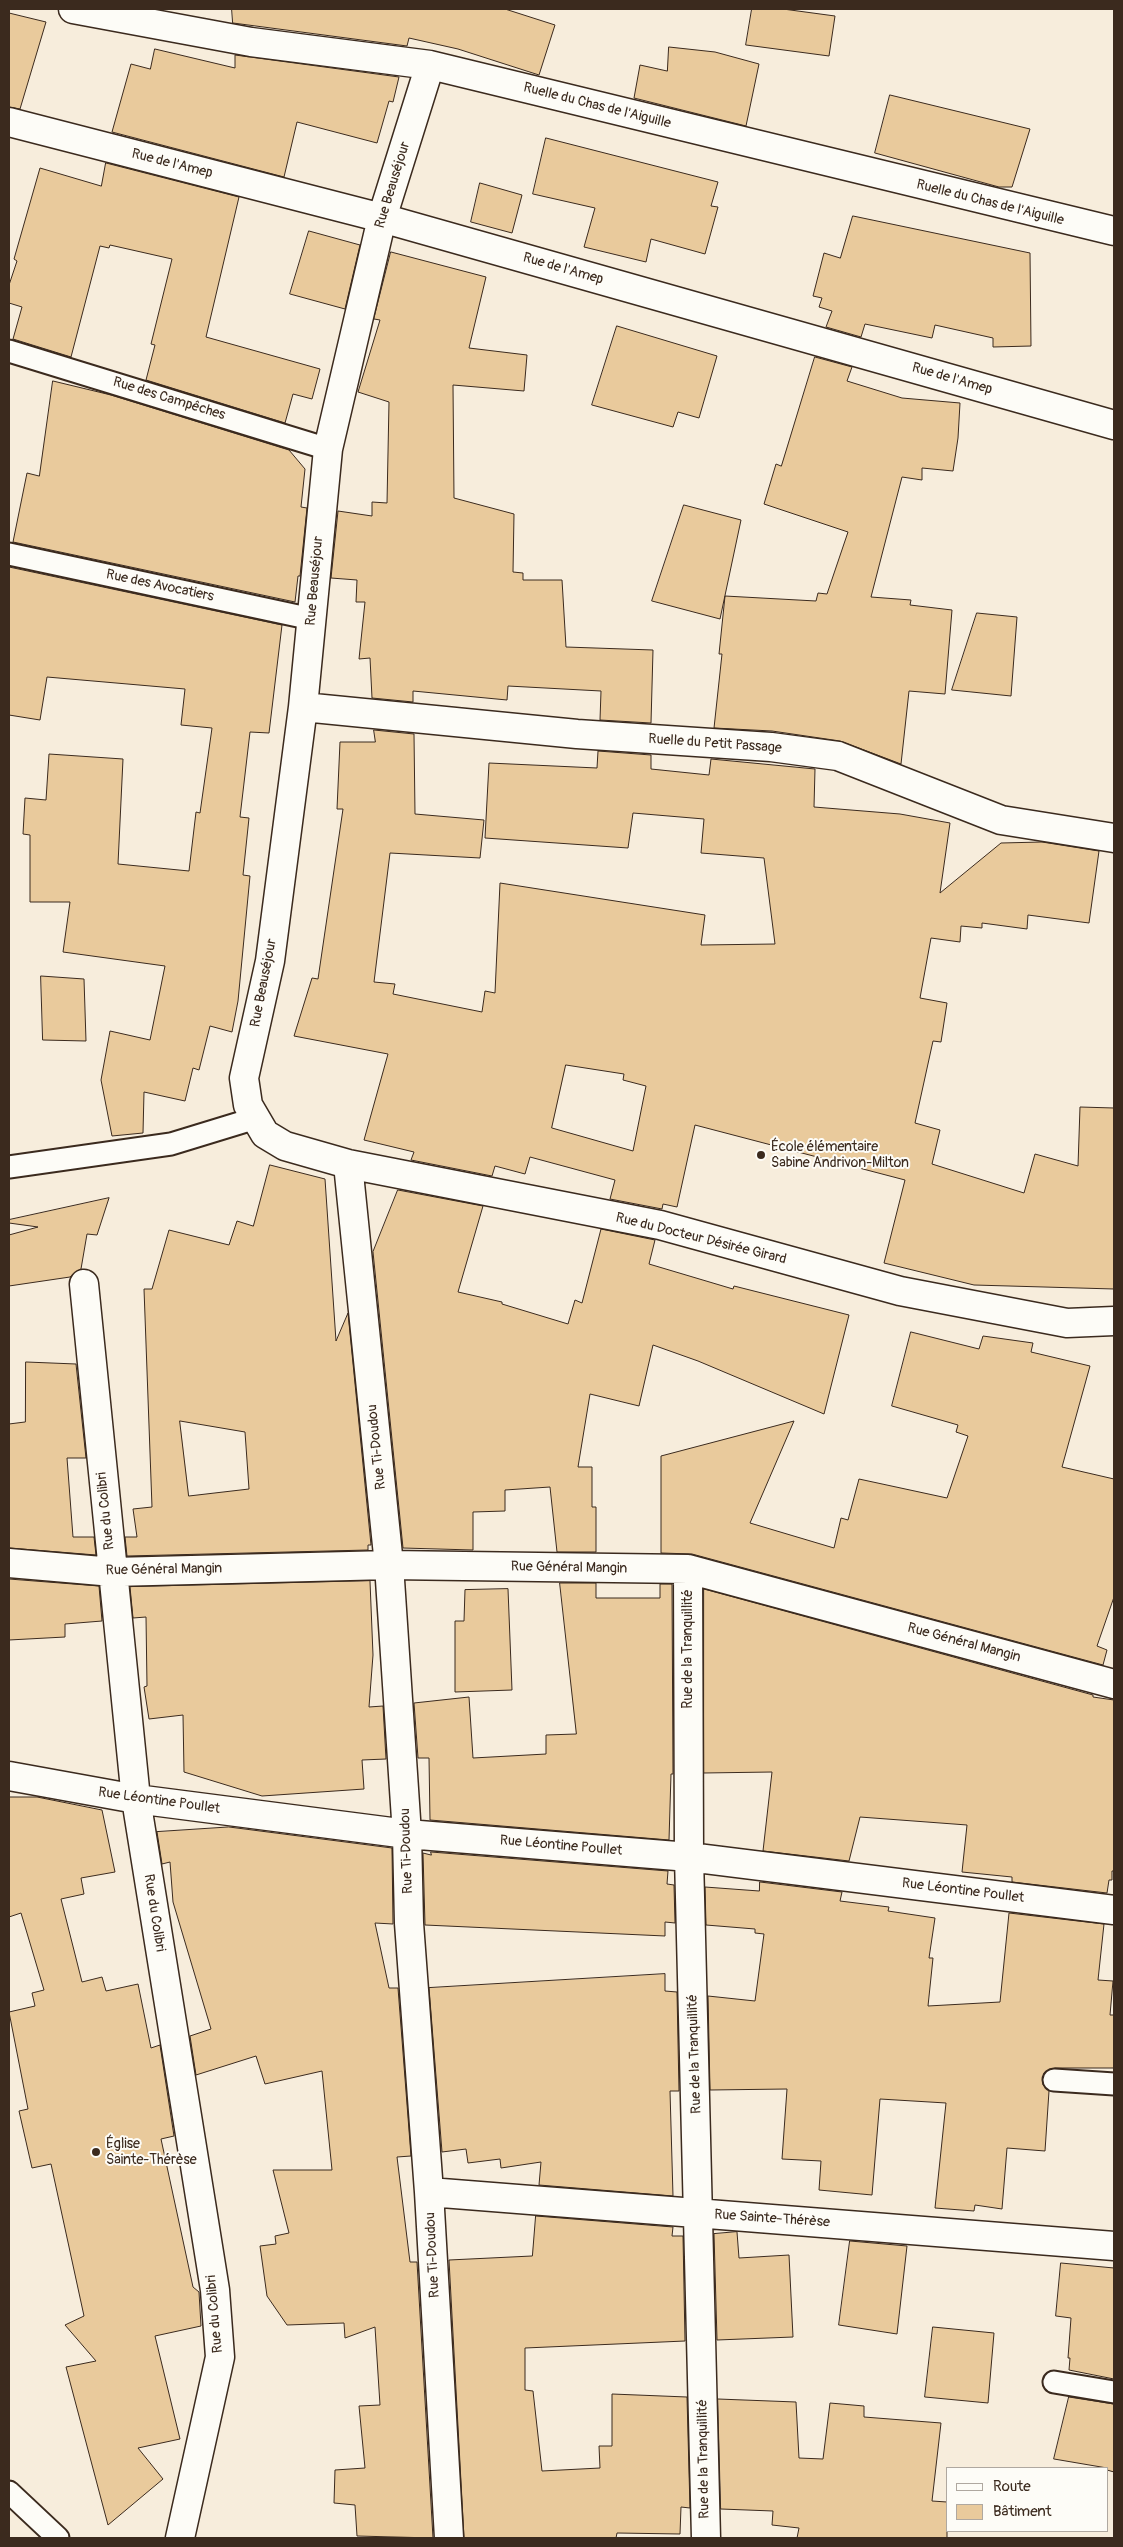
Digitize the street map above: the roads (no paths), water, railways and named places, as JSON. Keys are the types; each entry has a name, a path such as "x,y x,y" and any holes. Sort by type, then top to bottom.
{"street":[{"name":"Ruelle du Chas de l'Aiguille","path":"74,9 251,42 430,65 1114,231"},
{"name":"Rue Beauséjour","path":"252,1111 244,1078 270,962 303,707 328,449 382,218 430,65"},
{"name":"Rue de l'Amep","path":"9,122 382,218 1114,425"},
{"name":"Ruelle du Petit Passage","path":"303,707 577,734 770,747 838,756 1001,820 1114,838"},
{"name":"Rue du Docteur Désirée Girard","path":"252,1111 265,1134 285,1146 348,1164 660,1225 900,1291 1067,1323 1114,1321"},
{"name":"Rue Ti-Doudou","path":"348,1164 390,1565 407,1834 409,1923 429,2192 449,2538"},
{"name":"Rue du Colibri","path":"84,1284 136,1800 215,2290 220,2357 180,2538"},
{"name":"Rue Général Mangin","path":"9,1563 112,1572 390,1565 688,1569 1114,1684"},
{"name":"Rue de la Tranquillité","path":"688,1569 689,1857 706,2538"},
{"name":"Rue Léontine Poullet","path":"9,1776 136,1800 407,1834 689,1857 1114,1910"},
{"name":"Rue Sainte-Thérèse","path":"429,2192 1114,2246"}],"lane":[{"name":"Rue des Campêches","path":"9,351 328,449"},
{"name":"Rue des Avocatiers","path":"9,554 312,619"},
{"path":"9,1167 171,1144 252,1111"},
{"path":"1054,2080 1114,2084"},
{"path":"1054,2382 1114,2392"},
{"path":"9,2492 58,2538"}],"place":[{"name":"École élémentaire Sabine Andrivon-Milton","path":"761,1155"},
{"name":"Église Sainte-Thérèse","path":"96,2152"}]}
